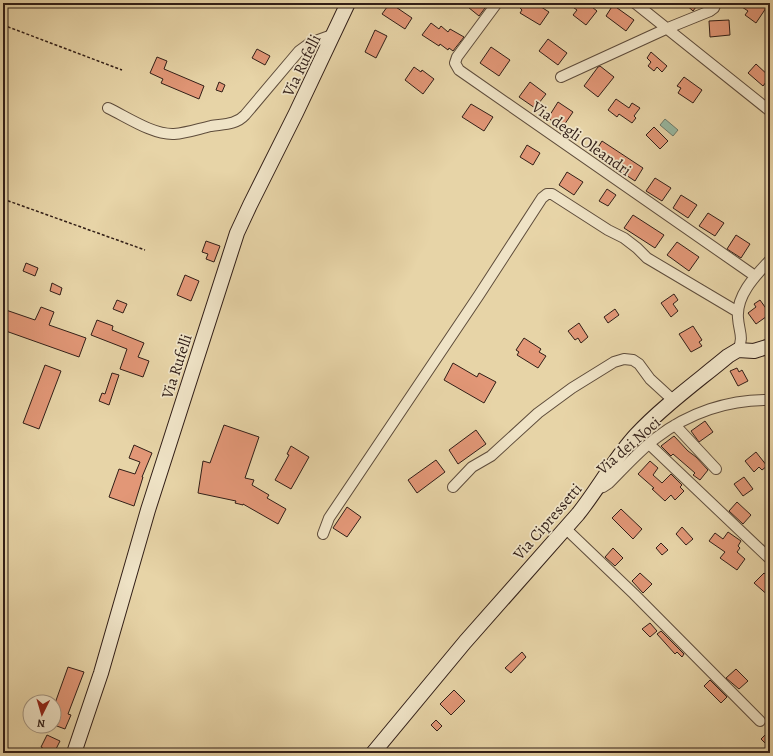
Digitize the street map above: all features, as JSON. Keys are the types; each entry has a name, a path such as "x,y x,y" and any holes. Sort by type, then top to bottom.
{"street":[{"name":"Via Rufelli","path":"74,753 100,678 148,510 237,233 335,34 348,3"},
{"name":"Via degli Oleandri","path":"497,3 457,57 455,63 457,68 755,276"},
{"path":"635,3 770,111"},
{"path":"560,77 668,28 710,11 714,8 716,3"},
{"path":"108,108 163,134 183,133 210,126 235,122 243,117 274,78 302,48 315,40 335,34"},
{"path":"323,534 329,518 479,296 542,198 547,194 552,194 608,230 624,238 647,258 738,312"},
{"path":"770,260 755,276 742,298 738,312 742,338 738,350 754,351 770,346"},
{"name":"Via Cipressetti","path":"379,751 465,642 565,528 634,438 655,417 728,356 738,350"},
{"path":"453,487 472,467 491,456 538,413 572,388 614,362 624,359 633,360 639,364 650,379 674,401"},
{"name":"Via dei Noci","path":"597,488 603,487 609,483 649,444 675,425 706,410 723,405 749,400 770,400"},
{"path":"675,425 716,469"},
{"path":"649,444 770,559"},
{"path":"565,528 634,594 760,721"}],"path":[{"path":"3,25 122,70"},
{"path":"3,199 145,250"}],"shaded area":[{"path":"665,119 678,130 673,136 660,125"}],"building":[{"path":"390,3 412,18 405,29 382,14"},
{"path":"463,3 486,3 483,7 485,8 479,16"},
{"path":"524,3 535,3 549,12 540,25 520,13 522,10 520,8"},
{"path":"567,3 587,3 597,11 586,25 573,15 577,10"},
{"path":"684,3 699,3 693,11"},
{"path":"736,3 765,3 768,5 756,23 745,15 748,11"},
{"path":"613,5 634,20 626,31 606,16"},
{"path":"729,20 730,35 710,37 709,21"},
{"path":"431,23 439,29 441,26 448,32 450,29 464,37 453,51 449,48 448,50 422,35"},
{"path":"375,30 387,36 376,58 365,52"},
{"path":"548,39 567,53 558,65 539,51"},
{"path":"491,47 510,60 499,76 480,63"},
{"path":"257,49 270,56 265,65 252,58"},
{"path":"651,52 667,66 662,72 657,67 654,71 648,66 651,62 647,58"},
{"path":"157,57 167,61 164,69 204,86 199,99 161,83 163,79 150,73"},
{"path":"756,64 770,77 763,86 748,73"},
{"path":"600,66 614,77 598,97 584,86"},
{"path":"414,67 421,72 422,70 434,79 423,94 405,80"},
{"path":"684,77 702,90 693,103 678,93 681,88 677,86"},
{"path":"219,82 225,85 222,92 216,90"},
{"path":"530,82 546,94 535,108 519,97"},
{"path":"616,99 629,108 632,103 640,108 634,116 636,118 632,123 619,114 617,117 608,110"},
{"path":"558,102 573,112 562,128 548,118"},
{"path":"471,104 493,117 484,131 462,117"},
{"path":"654,127 668,141 660,149 646,135"},
{"path":"602,141 643,168 635,181 594,154"},
{"path":"527,145 540,153 533,165 520,157"},
{"path":"567,172 583,182 574,195 559,185"},
{"path":"655,178 671,188 662,201 646,191"},
{"path":"607,189 616,195 608,206 599,201"},
{"path":"681,195 697,205 688,218 673,208"},
{"path":"708,213 724,223 715,236 699,226"},
{"path":"633,215 664,235 655,248 624,228"},
{"path":"736,235 750,244 741,258 727,249"},
{"path":"206,241 220,246 214,262 206,259 208,254 202,252"},
{"path":"677,242 699,257 689,271 667,255"},
{"path":"26,263 38,268 35,276 23,271"},
{"path":"185,275 199,281 191,301 177,295"},
{"path":"52,283 62,288 60,295 50,291"},
{"path":"674,294 678,300 673,304 678,311 671,317 661,303"},
{"path":"117,300 127,304 123,313 113,309"},
{"path":"760,300 770,314 756,324 748,313 756,307 754,304"},
{"path":"41,307 54,312 49,325 86,338 79,357 3,330 3,309 35,320"},
{"path":"615,309 619,315 608,323 604,317"},
{"path":"97,320 113,326 112,330 144,343 138,357 149,361 143,377 120,369 127,349 91,335"},
{"path":"579,323 588,337 581,343 578,338 575,340 568,331"},
{"path":"693,326 702,340 699,342 702,346 691,352 679,334"},
{"path":"524,338 541,349 539,352 546,356 538,368 517,355 519,352 516,350"},
{"path":"453,363 477,377 479,373 496,382 484,403 444,380"},
{"path":"45,365 61,371 39,429 23,423"},
{"path":"737,368 739,372 742,370 748,381 738,386 730,371"},
{"path":"112,373 119,375 109,405 99,401 102,393 105,394"},
{"path":"705,421 713,432 699,442 691,431"},
{"path":"224,425 259,437 245,478 254,480 252,485 269,495 267,498 286,509 278,524 243,504 235,503 236,501 198,493 203,461 210,463"},
{"path":"476,430 486,444 458,464 449,450"},
{"path":"674,436 708,470 700,480 693,475 695,473 673,454 671,456 661,446"},
{"path":"134,445 152,453 142,477 134,506 109,497 119,469 135,474 140,462 129,458"},
{"path":"291,446 309,457 291,489 275,480 289,455 287,454"},
{"path":"756,452 767,466 762,470 759,467 754,472 745,461"},
{"path":"436,460 445,472 417,493 408,480"},
{"path":"650,461 658,468 653,475 662,483 671,474 682,485 680,487 684,491 675,500 671,495 665,501 652,489 654,488 638,474"},
{"path":"744,477 753,489 743,496 734,484"},
{"path":"737,502 751,515 743,524 729,511"},
{"path":"347,507 361,517 347,537 333,528"},
{"path":"621,509 642,529 633,539 612,518"},
{"path":"682,527 693,539 686,545 676,534"},
{"path":"728,532 741,541 738,546 740,548 737,552 745,559 737,570 720,558 725,552 709,541 715,533 723,539"},
{"path":"661,543 668,550 662,555 656,548"},
{"path":"613,548 623,558 615,566 605,557"},
{"path":"640,573 652,584 643,593 632,581"},
{"path":"764,573 770,578 770,597 754,583"},
{"path":"650,623 657,631 650,637 642,629"},
{"path":"661,631 684,654 682,657 677,652 675,654 657,634"},
{"path":"522,652 526,657 511,673 505,668"},
{"path":"68,667 84,672 68,714 71,715 65,729 62,728 62,694 58,694"},
{"path":"736,669 748,681 739,689 726,678"},
{"path":"710,680 727,697 721,703 704,686"},
{"path":"454,690 465,701 451,715 440,704"},
{"path":"436,720 442,726 437,731 431,725"},
{"path":"770,730 770,748 761,739"},
{"path":"47,735 60,741 54,753 45,753 46,750 41,747"}]}
